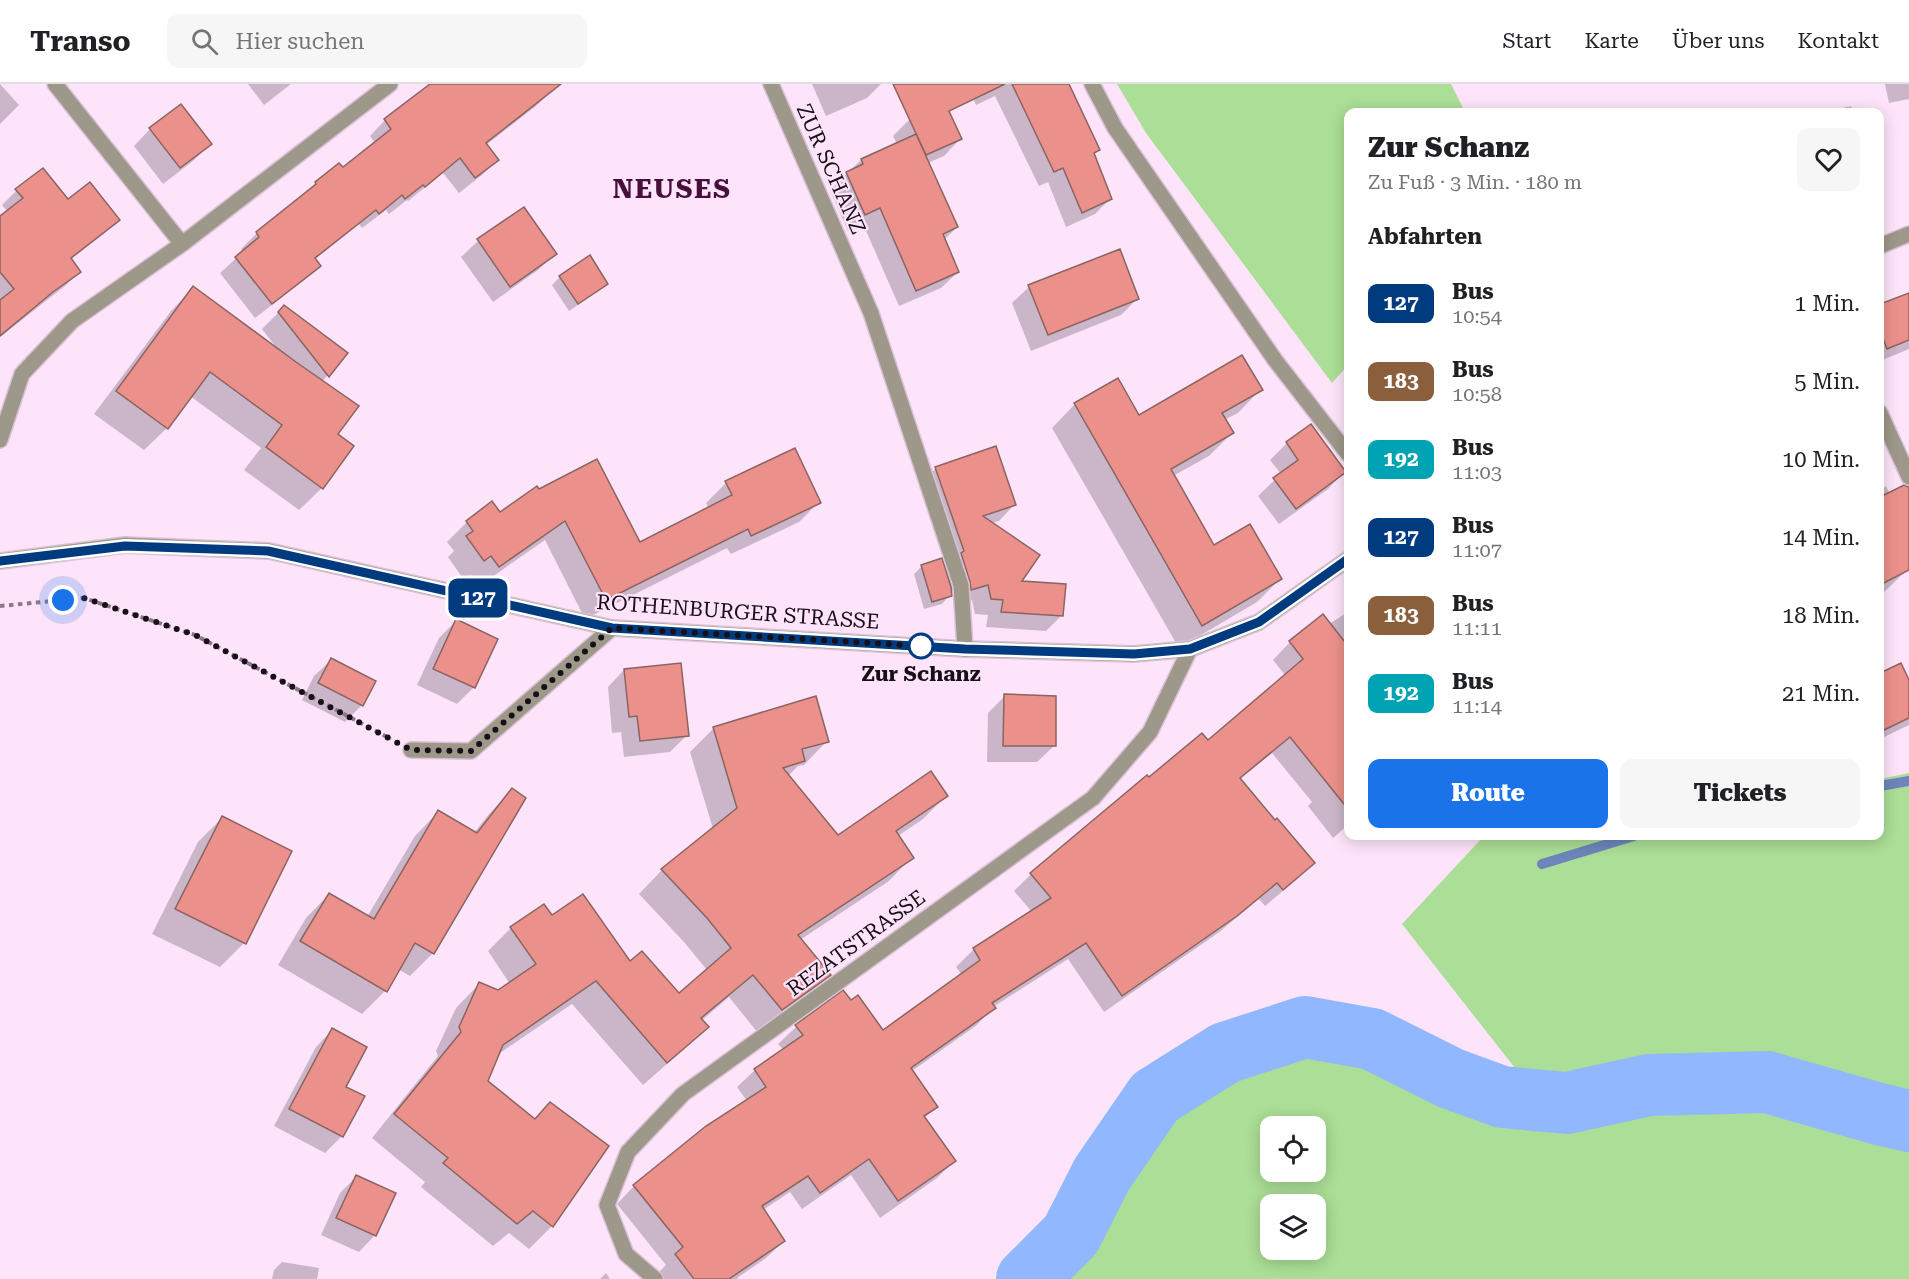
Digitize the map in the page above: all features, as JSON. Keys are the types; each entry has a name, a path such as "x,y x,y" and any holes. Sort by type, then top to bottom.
{"street":[{"path":"56,84 182,244"},
{"path":"0,440 22,374 72,321 182,244 390,84"},
{"name":"ZUR SCHANZ","path":"771,84 871,313 961,585 965,649"},
{"path":"1092,84 1115,128 1275,360 1344,449"},
{"path":"1884,244 1909,234"},
{"path":"1884,422 1909,477"},
{"name":"ROTHENBURGER STRASSE","path":"0,561 125,546 268,551 612,628 965,649 1134,654 1190,649 1259,622 1344,562"},
{"path":"411,750 471,751 612,628"},
{"name":"REZATSTRASSE","path":"655,1279 626,1254 607,1205 628,1152 683,1094 1093,798 1150,732 1190,649"}],"path":[{"path":"0,606 84,598 195,635 411,750"}],"green space":[{"path":"1117,84 1451,84 1463,108 1344,108 1344,370 1332,383 1146,133"},
{"path":"1909,773 1909,1279 1059,1279 1094,1232 1152,1130 1239,1067 1327,1045 1381,1059 1466,1110 1551,1114 1402,924 1480,840 1884,840 1884,778"}],"building":[{"path":"430,84 561,84 486,143 499,160 475,178 460,158 425,187 423,185 405,199 402,195 379,214 376,210 315,258 321,266 272,304 235,257 259,237 256,232 316,184 315,182 339,163 343,167 391,129 384,119"},
{"path":"893,84 1005,84 949,111 962,139 926,155"},
{"path":"1012,84 1069,84 1100,150 1094,153 1112,199 1082,213 1063,168 1054,172"},
{"path":"181,104 212,144 180,168 149,128"},
{"path":"916,134 958,227 943,234 959,272 916,291 880,208 865,215 846,172 863,164 861,159"},
{"path":"43,168 68,199 90,182 120,220 71,258 81,272 0,336 0,300 14,289 0,272 0,216 23,198 15,189"},
{"path":"524,207 557,254 510,287 477,239"},
{"path":"1120,249 1139,299 1048,335 1028,285"},
{"path":"590,255 608,284 578,304 559,276"},
{"path":"193,286 359,406 338,434 354,446 323,489 266,447 282,425 210,372 168,429 116,391"},
{"path":"1909,293 1909,340 1887,349 1884,341 1884,302"},
{"path":"284,305 348,353 329,377 278,312"},
{"path":"1242,355 1263,390 1222,413 1234,433 1171,469 1214,545 1250,524 1282,579 1202,626 1074,403 1118,378 1139,415"},
{"path":"1311,424 1344,469 1344,473 1296,509 1273,478 1298,460 1286,442"},
{"path":"996,446 1016,505 983,516 1040,555 1022,581 1066,584 1063,616 1001,612 1003,600 991,599 988,585 971,590 961,553 964,551 935,467"},
{"path":"795,448 821,503 751,536 748,529 606,600 565,521 499,567 491,556 484,561 466,536 473,531 466,521 492,501 500,512 537,486 539,489 597,459 640,542 732,495 725,481"},
{"path":"1904,485 1909,487 1909,570 1884,583 1884,495"},
{"path":"942,558 952,596 932,602 921,565"},
{"path":"1323,614 1344,641 1344,804 1290,737 1240,778 1315,863 1283,890 1277,883 1237,916 1122,996 1086,943 992,1003 996,1008 911,1068 938,1107 924,1116 956,1161 898,1201 869,1159 820,1193 808,1176 762,1206 785,1241 729,1279 694,1279 675,1254 683,1247 633,1185 706,1126 766,1087 754,1069 803,1035 795,1025 843,990 851,1000 858,995 883,1030 980,960 973,948 1051,898 1030,873 1147,775 1149,777 1202,733 1208,740 1303,659 1289,641"},
{"path":"456,619 498,639 475,688 433,669"},
{"path":"331,658 376,681 363,706 318,683"},
{"path":"681,663 689,736 640,741 637,716 629,717 624,669"},
{"path":"1901,663 1909,680 1909,718 1884,730 1884,671"},
{"path":"1004,694 1056,696 1056,746 1003,746"},
{"path":"816,696 829,742 802,749 805,761 783,768 838,835 931,771 948,796 896,831 914,858 798,935 831,975 782,1010 753,975 701,1018 709,1027 667,1063 596,981 503,1045 488,1081 535,1119 550,1102 609,1146 553,1227 533,1211 517,1224 443,1163 448,1158 394,1114 461,1032 459,1027 479,982 498,990 536,964 510,927 544,904 552,915 583,894 630,961 642,951 679,993 731,948 707,918 661,869 737,808 713,727"},
{"path":"512,788 526,798 434,954 415,943 387,992 300,941 329,893 374,919 438,810 477,833"},
{"path":"222,816 292,851 246,944 175,909"},
{"path":"332,1028 367,1047 346,1087 365,1096 343,1137 289,1109"},
{"path":"356,1175 396,1193 376,1236 336,1218"}],"waterway":[{"path":"1884,785 1909,781"},
{"path":"1542,864 1621,840"},
{"path":"1027,1279 1071,1235 1102,1174 1155,1097 1225,1053 1305,1027 1372,1039 1450,1078 1502,1097 1567,1103 1649,1085 1767,1082 1909,1121"}],"bus line":[{"name":"127","path":"0,561 125,546 268,551 612,628 965,649 1134,654 1190,649 1259,622 1344,562"}],"place":[{"name":"Zur Schanz","path":"921,646"}],"district":[{"name":"NEUSES","path":"672,189"}],"route":[{"path":"63,600 84,598 195,635 411,750 471,751 612,628 921,646"}]}
